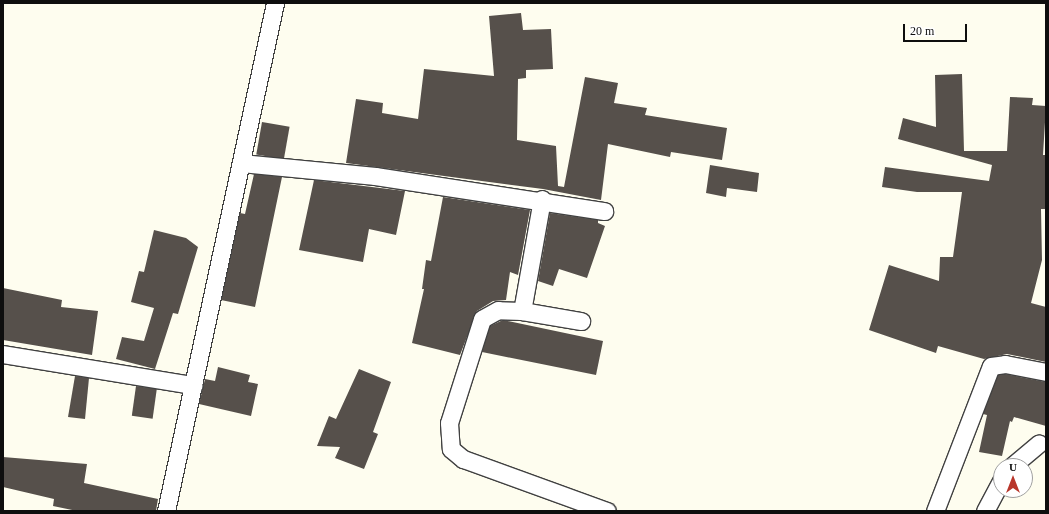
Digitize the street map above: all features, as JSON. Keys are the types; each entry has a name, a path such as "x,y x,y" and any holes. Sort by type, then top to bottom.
{"street":[{"path":"166,511 275,3"},
{"path":"241,163 367,175 542,199 604,211"},
{"path":"522,311 542,199"},
{"path":"581,320 522,311 498,310 482,319 449,423 451,449 463,459 607,511"},
{"path":"3,354 194,385"},
{"path":"935,511 991,366 1005,364 1046,372"},
{"path":"1021,458 1039,443"},
{"path":"985,511 993,496"}],"building":[{"path":"521,13 523,30 551,29 553,69 526,70 526,78 518,79 517,140 556,146 558,186 564,187 585,77 618,83 614,103 647,108 645,115 727,128 722,160 671,152 670,157 608,144 601,200 543,189 346,163 356,99 383,103 382,113 418,119 424,69 494,76 489,16"},
{"path":"962,74 964,151 1007,151 1010,97 1033,98 1032,105 1046,106 1043,155 1046,155 1046,209 1041,209 1042,260 1031,303 1046,307 1046,362 1007,354 984,359 938,346 936,353 869,330 889,265 939,281 940,257 953,257 962,192 917,192 882,187 885,167 989,181 992,165 898,139 903,118 936,127 935,75"},
{"path":"262,122 290,127 284,159 256,154"},
{"path":"710,165 759,173 757,192 727,188 726,197 706,193"},
{"path":"254,174 282,177 255,307 221,300 240,213 245,214"},
{"path":"314,180 405,191 396,235 369,229 363,262 299,250"},
{"path":"443,197 530,210 518,275 510,272 506,300 493,301 477,311 460,355 412,343 424,289 422,289 426,260 431,261"},
{"path":"550,213 598,220 598,223 605,226 587,278 559,269 553,286 538,281"},
{"path":"154,230 186,238 198,247 178,314 173,313 155,369 116,359 122,337 144,341 154,308 131,302 139,271 144,272"},
{"path":"3,288 62,300 61,307 98,311 92,355 3,340"},
{"path":"503,320 603,341 596,375 482,352 490,326"},
{"path":"218,367 250,375 248,382 258,384 251,416 199,404 205,379 215,381"},
{"path":"359,369 391,382 373,432 378,434 364,469 335,458 340,447 317,446 329,416 336,419"},
{"path":"1005,374 1046,382 1046,426 1014,417 1012,422 1010,421 1002,456 979,452 987,415 983,414 998,375"},
{"path":"75,376 89,378 85,419 68,417"},
{"path":"136,386 157,389 153,419 132,416"},
{"path":"3,457 87,464 84,483 158,499 156,511 77,511 53,506 54,499 3,487"}]}
